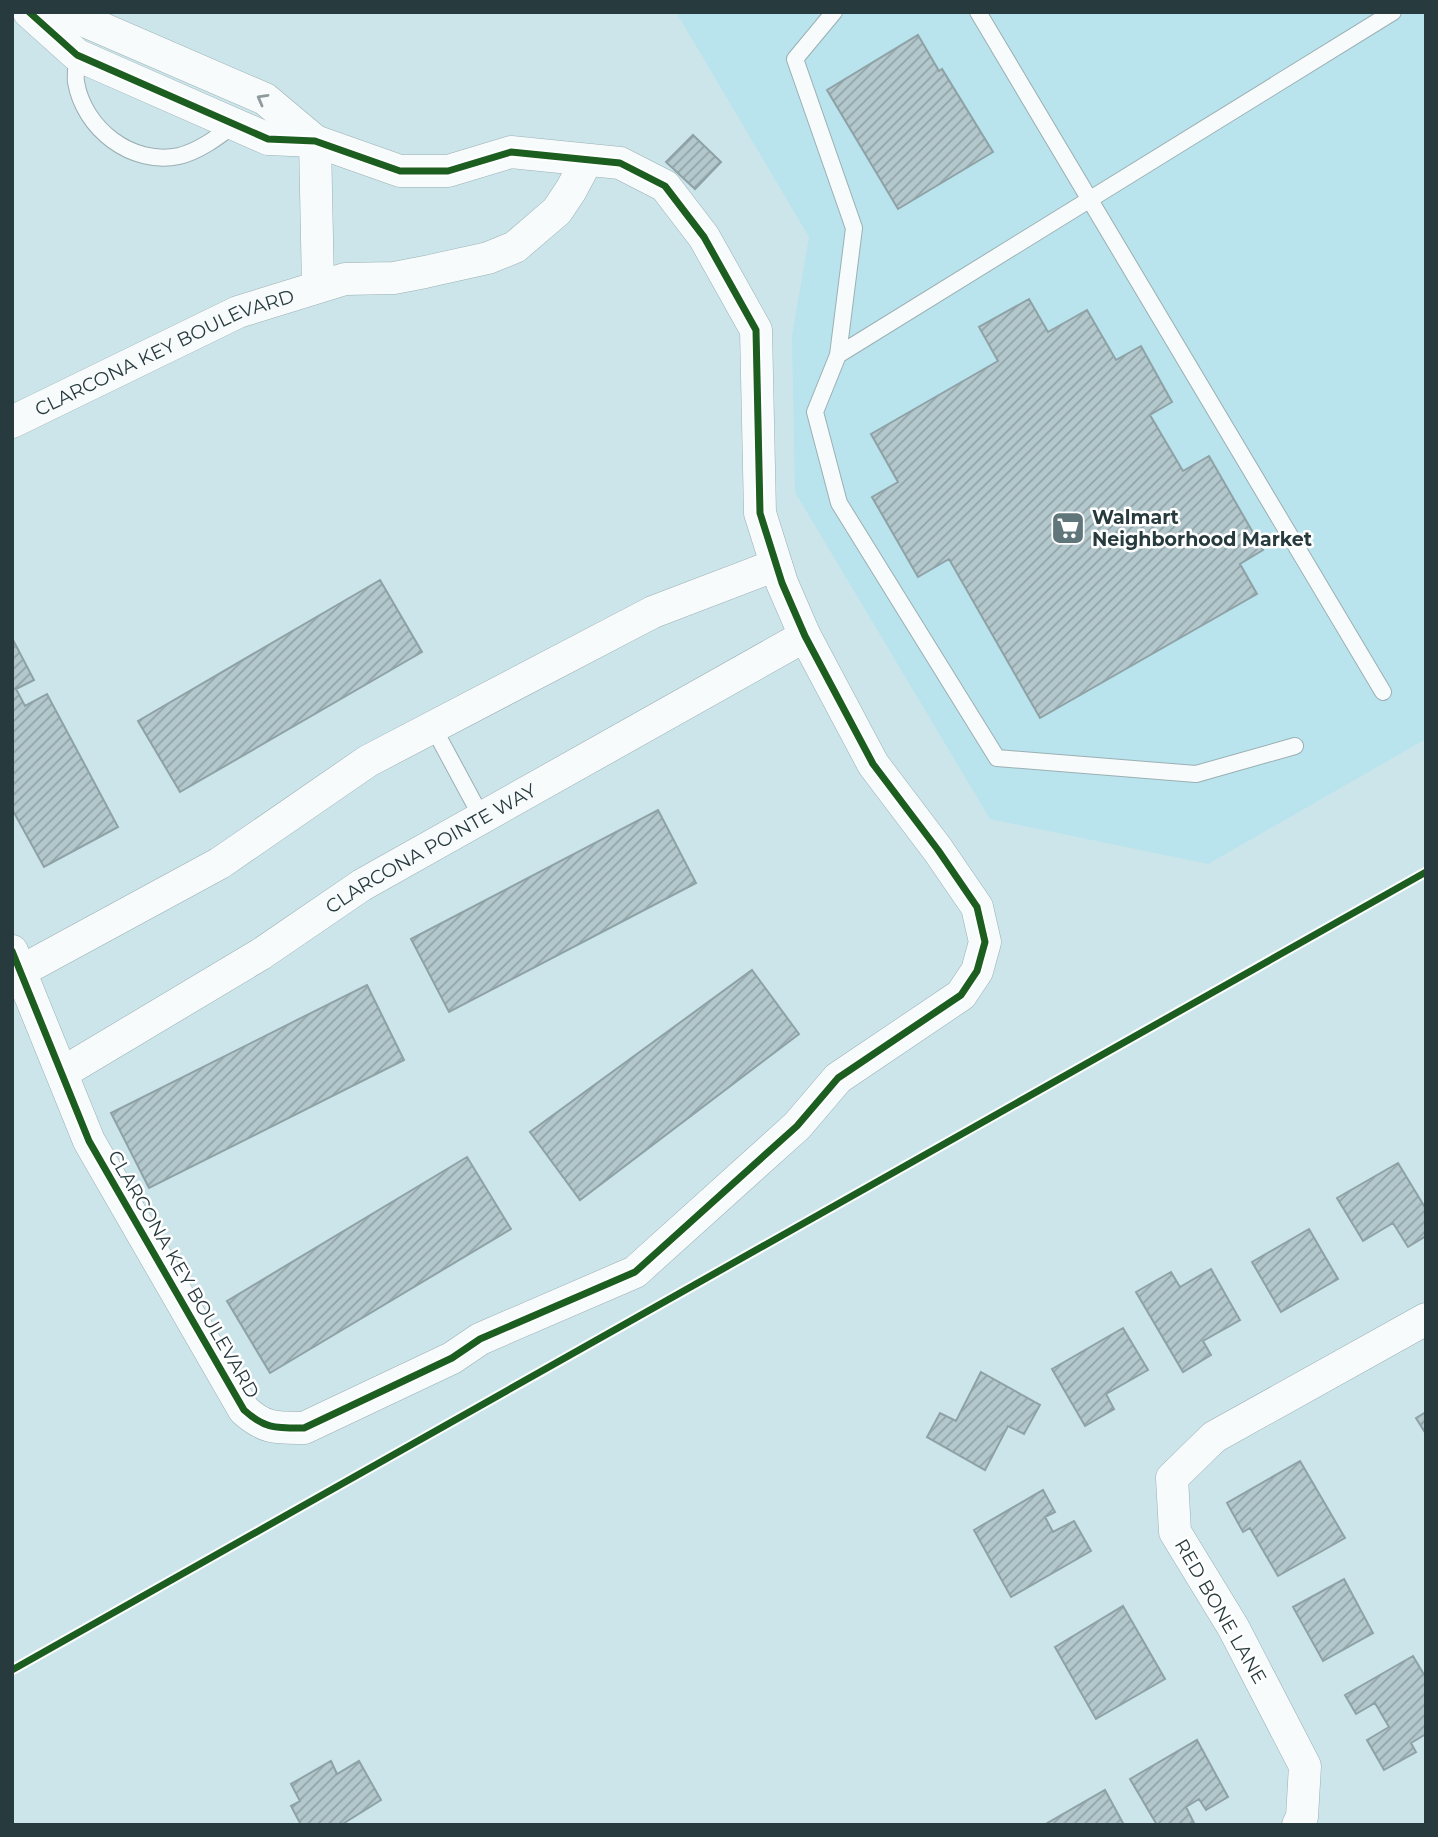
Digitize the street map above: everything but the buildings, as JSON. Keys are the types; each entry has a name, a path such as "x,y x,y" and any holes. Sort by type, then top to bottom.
{"street":[{"name":"CLARCONA KEY BOULEVARD","path":"17,961 89,1141 244,1410 265,1426 304,1428 452,1358 480,1339 635,1272 797,1126 838,1077 961,995 977,971 985,942 977,907 873,764 805,636 776,565 760,513 756,330 704,237 665,186 620,163 511,152 448,172 400,171 315,141 268,139 77,55 29,12"},
{"name":"CLARCONA KEY BOULEVARD","path":"64,12 265,99 315,141 318,287"},
{"name":"CLARCONA KEY BOULEVARD","path":"12,422 237,313 345,279 394,278 488,258 515,247 557,211 587,160"},
{"path":"17,961 220,863 368,761 653,612 776,565"},
{"name":"CLARCONA POINTE WAY","path":"62,1073 261,954 362,886 805,636"},
{"name":"RED BONE LANE","path":"1298,1825 1302,1817 1305,1766 1233,1627 1175,1532 1172,1478 1214,1437 1426,1319"}],"lane":[{"path":"834,12 795,59 854,228 838,355 815,412 839,503 997,758 1196,774 1295,746"},
{"path":"978,12 1383,692"},
{"path":"838,355 1393,12"},
{"path":"77,55 76,82 86,110 101,132 121,147 147,156 179,156 212,141 235,124"},
{"path":"433,727 482,818"}],"shaded area":[{"path":"676,12 1426,12 1426,739 1208,864 990,819 795,492 792,336 809,237"}],"cycle path":[{"path":"12,951 89,1141 244,1410 258,1421 271,1426 304,1428 452,1358 480,1339 635,1272 797,1126 838,1078 961,995 977,971 985,942 977,907 873,764 805,636 782,583 760,513 756,330 704,237 665,186 620,163 511,152 448,171 400,171 315,141 268,139 77,55 29,12"},
{"path":"12,1670 1426,872"}],"place":[{"name":"Walmart Neighborhood Market","path":"1068,528"}]}
